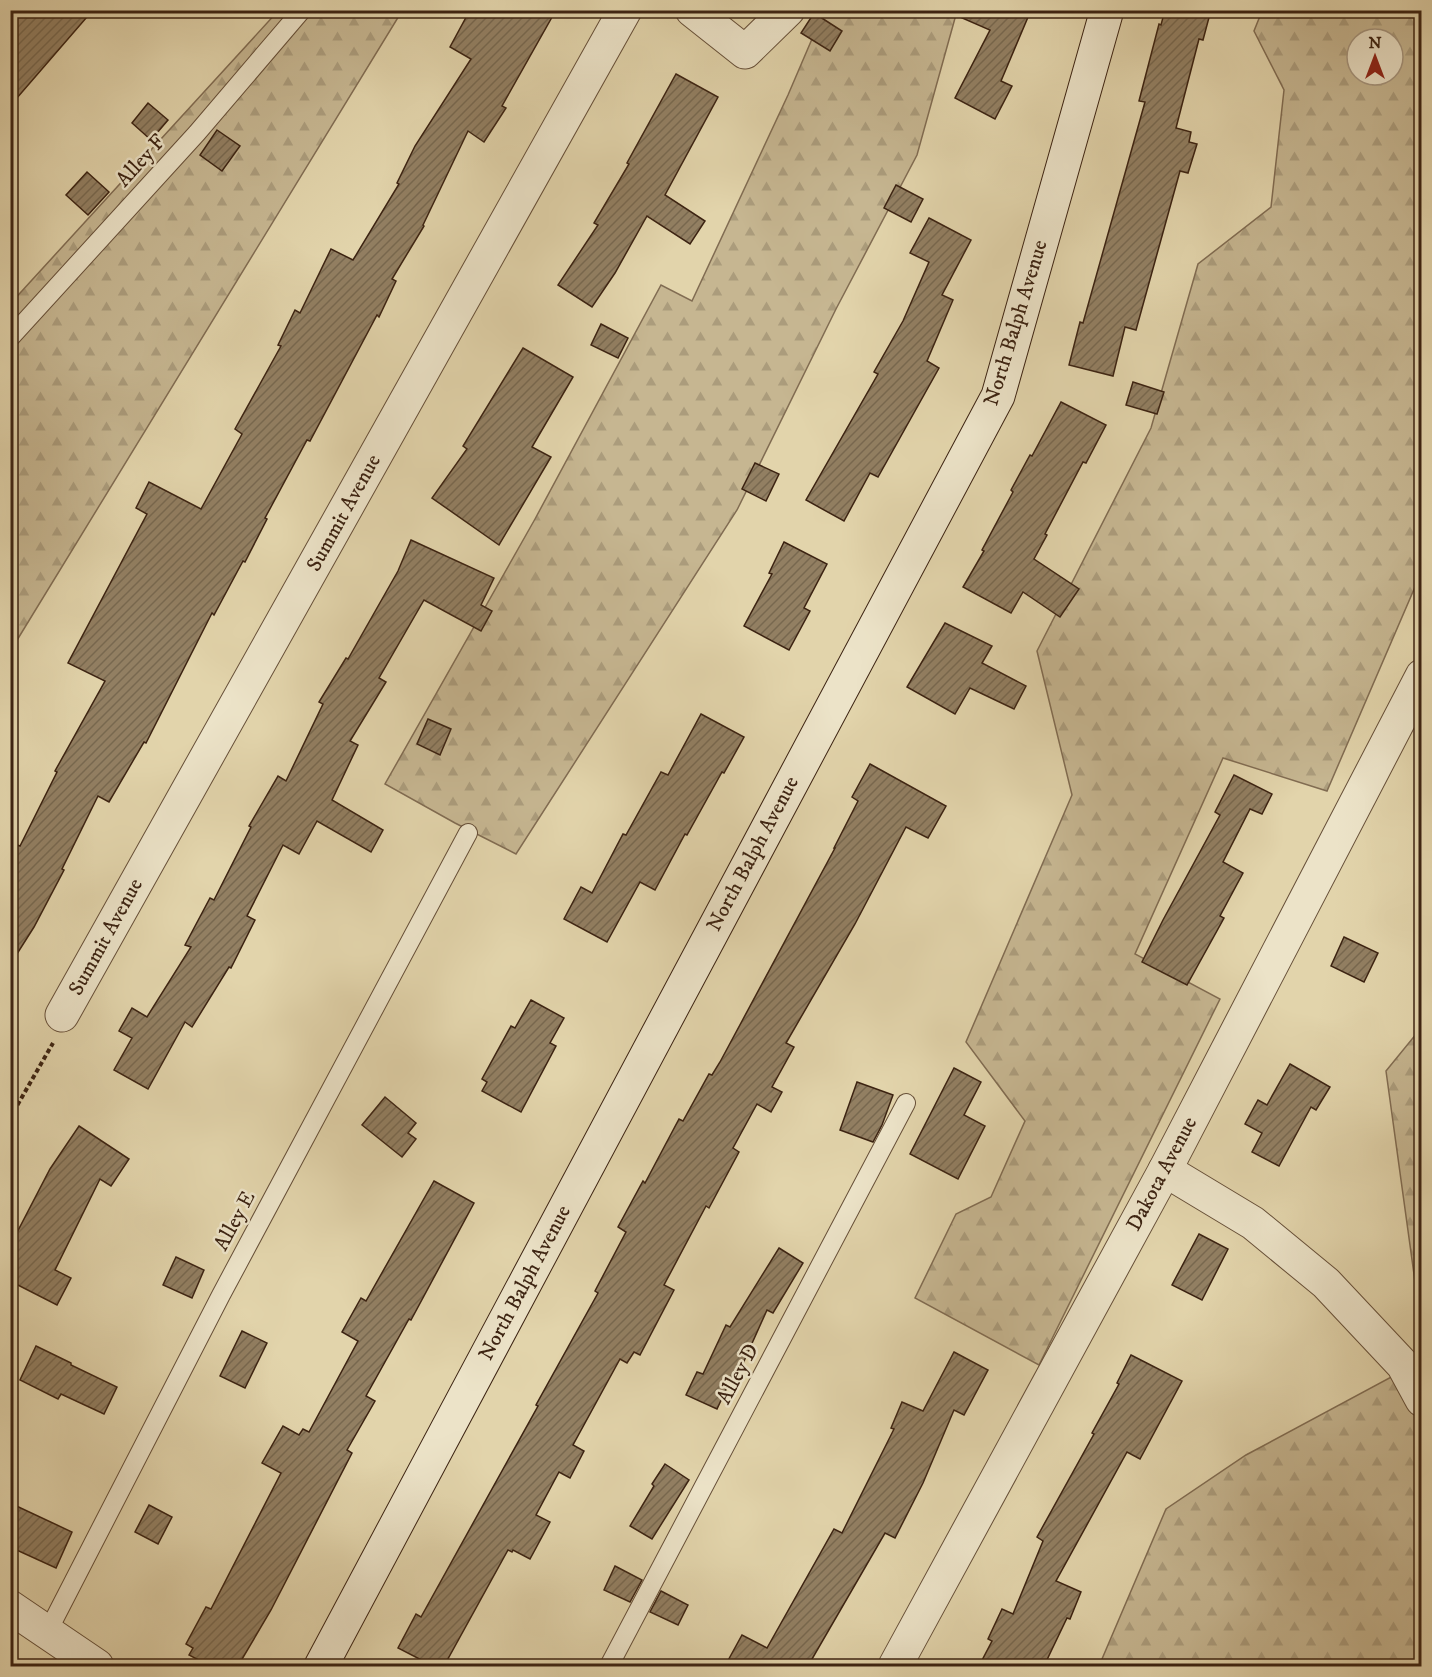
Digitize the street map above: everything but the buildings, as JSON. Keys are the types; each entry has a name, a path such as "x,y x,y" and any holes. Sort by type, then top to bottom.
{"street":[{"name":"Summit Avenue","path":"60,1025 625,10"},
{"path":"692,10 745,52 788,10"},
{"name":"North Balph Avenue","path":"321,1666 998,396 1107,10"},
{"name":"Dakota Avenue","path":"895,1666 1165,1170 1422,676"},
{"path":"1165,1170 1253,1222 1326,1283 1403,1365 1422,1400"},
{"path":"10,1607 97,1666"}],"lane":[{"name":"Alley F","path":"10,338 189,141 302,10"},
{"name":"Alley E","path":"48,1633 221,1295 468,834"},
{"name":"Alley D","path":"609,1666 906,1103"}],"path":[{"path":"10,1118 60,1025"}],"green space":[{"path":"278,11 402,11 11,650 10,304"},
{"path":"824,11 957,11 917,155 836,309 737,510 516,854 385,784 535,519 661,285 692,301 788,95"},
{"path":"1262,11 1421,11 1421,573 1327,791 1223,758 1135,954 1220,999 1039,1365 915,1298 956,1214 991,1197 1025,1121 966,1042 1072,795 1037,651 1151,428 1198,264 1271,207 1284,90 1254,31"},
{"path":"1421,1028 1421,1325 1386,1071"},
{"path":"1421,1361 1421,1666 1099,1666 1166,1509 1246,1455"}]}
